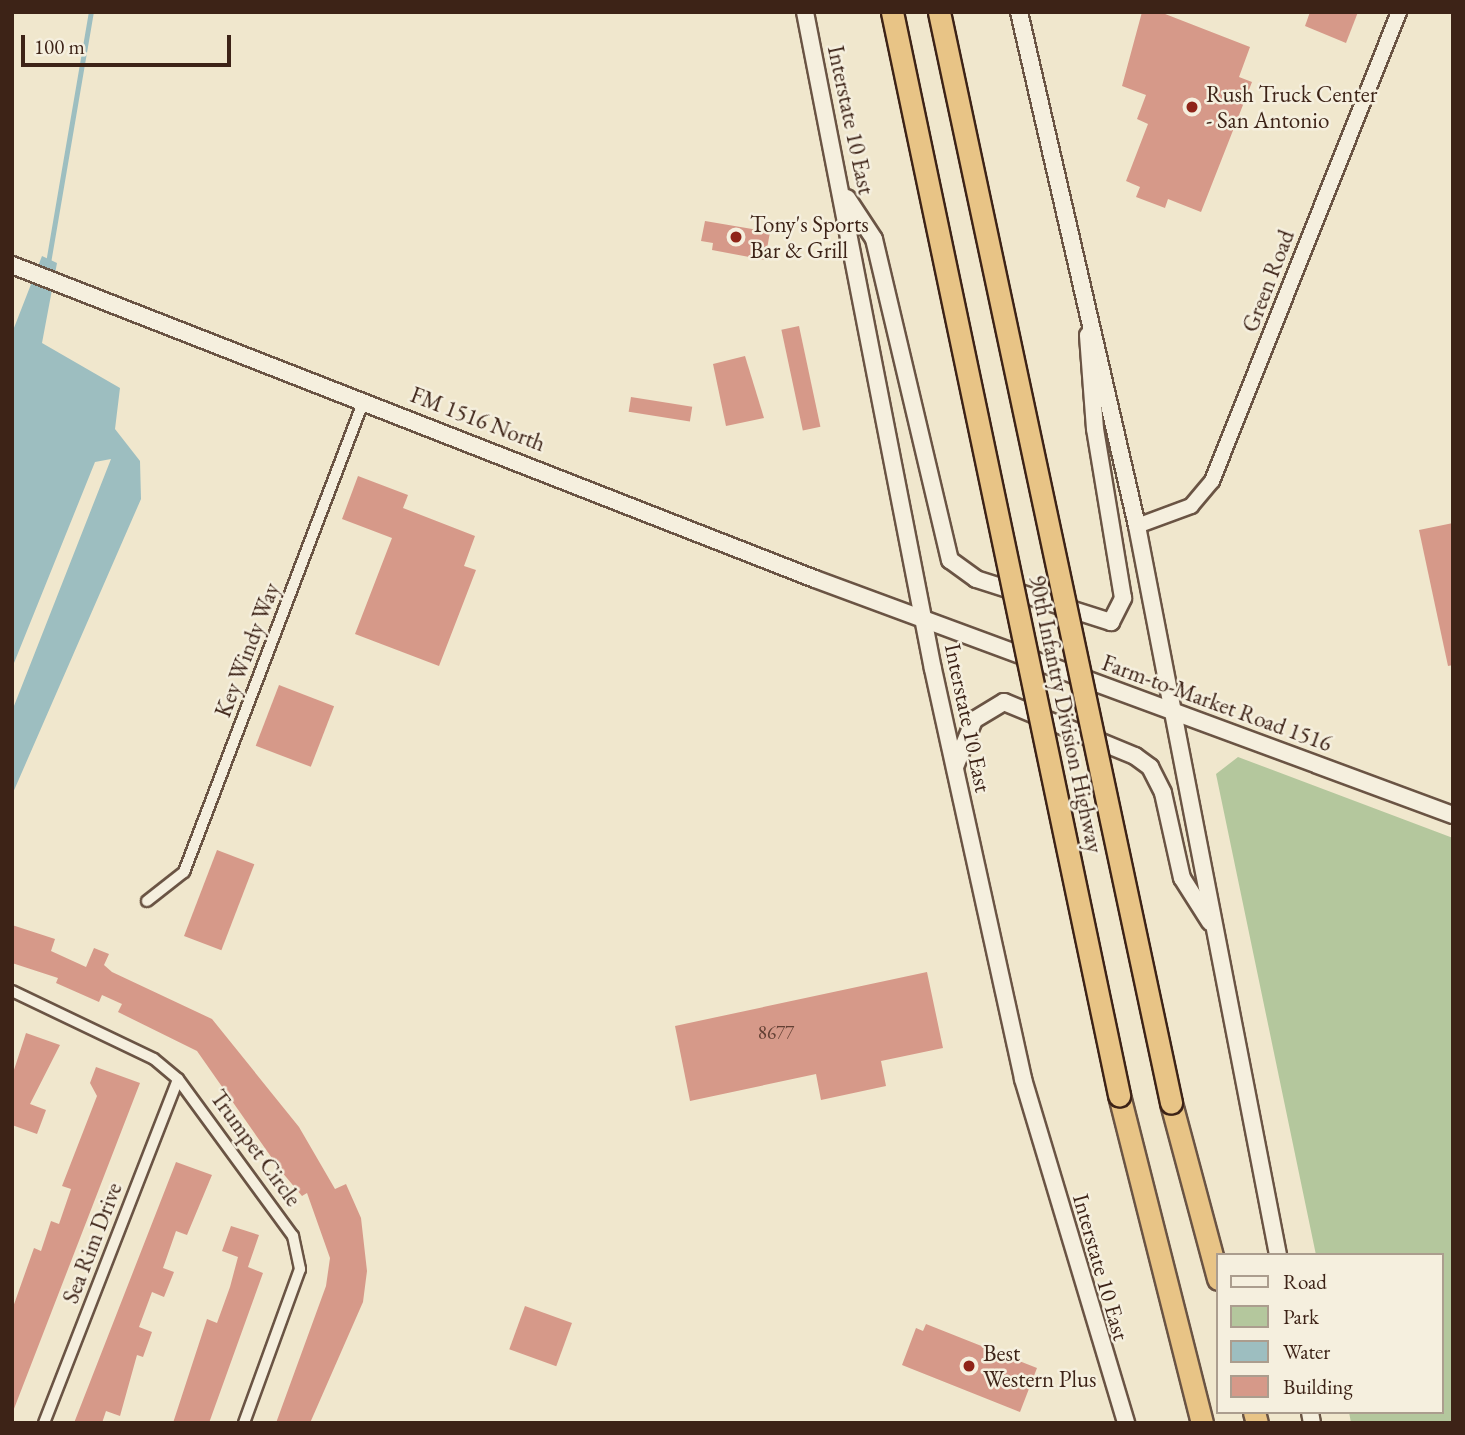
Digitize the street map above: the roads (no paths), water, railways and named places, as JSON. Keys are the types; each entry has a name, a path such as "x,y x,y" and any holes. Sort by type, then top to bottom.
{"highway":[{"name":"90th Infantry Division Highway","path":"892,12 1119,1096 1202,1423"},
{"name":"90th Infantry Division Highway","path":"939,12 1171,1103 1216,1272"}],"main road":[{"name":"Interstate 10 East","path":"806,12 955,769 1023,1079 1126,1423"},
{"path":"1019,12 1083,274 1138,526 1278,1253"},
{"path":"842,190 874,239 950,560 976,579 1111,622 1124,598 1096,429 1083,274"},
{"name":"FM 1516 North","path":"14,266 926,621"},
{"name":"Farm-to-Market Road 1516","path":"926,621 1453,815"},
{"path":"955,769 974,720 1004,702 1135,756 1150,767 1163,793 1182,878 1215,930"}],"street":[{"name":"Green Road","path":"1138,526 1191,506 1212,481 1399,12"},
{"name":"Key Windy Way","path":"147,901 184,872 364,400"},
{"name":"Trumpet Circle","path":"12,991 154,1059 178,1079 293,1236 299,1269 244,1423"},
{"name":"Sea Rim Drive","path":"44,1423 178,1079"}],"water":[{"path":"42,256 57,263 42,343 120,388 115,429 140,461 141,499 12,795 12,711 111,459 95,462 12,668 12,333"}],"waterway":[{"path":"48,263 91,12"}],"place":[{"name":"Rush Truck Center - San Antonio","path":"1192,107"},
{"name":"Tony's Sports Bar & Grill","path":"736,237"},
{"name":"Best Western Plus","path":"969,1366"}]}
